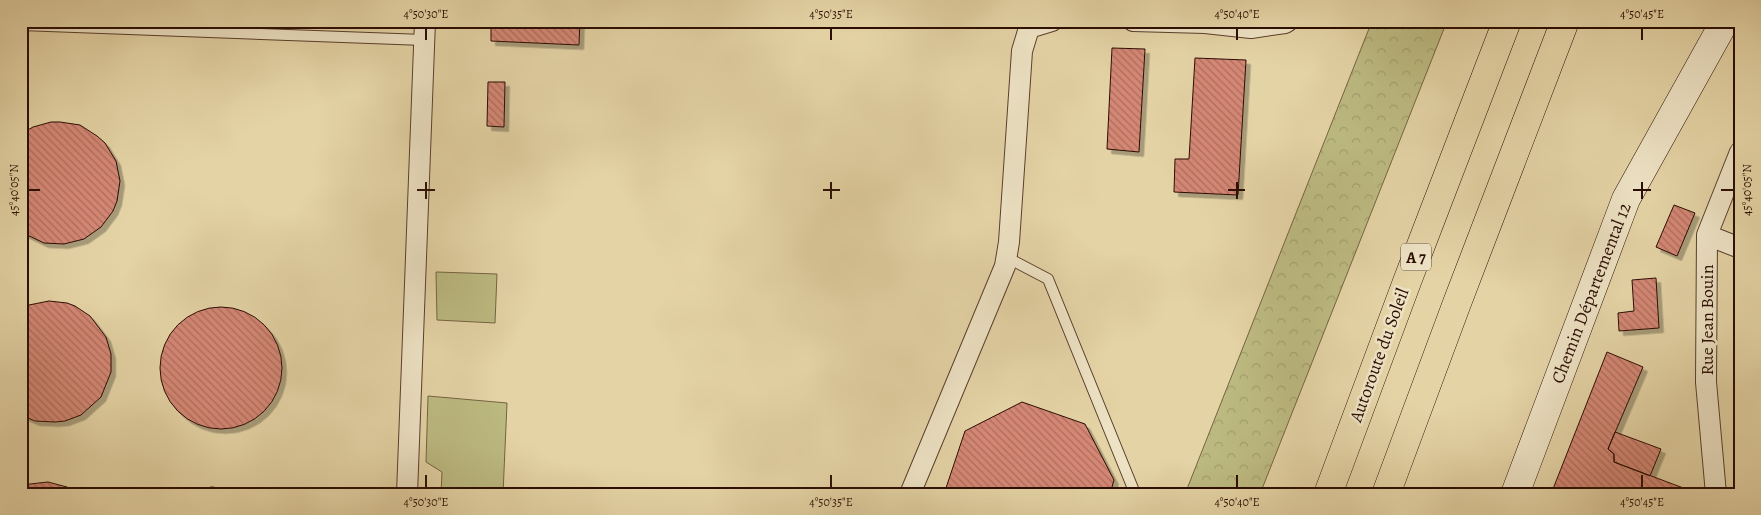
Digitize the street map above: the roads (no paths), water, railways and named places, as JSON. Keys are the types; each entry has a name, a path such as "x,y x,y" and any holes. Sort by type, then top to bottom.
{"highway":[{"name":"Autoroute du Soleil","path":"1328,494 1507,21"},
{"path":"1386,494 1565,21"}],"main road":[{"name":"Chemin Départemental 12","path":"1515,494 1626,199 1725,21"}],"street":[{"path":"910,494 1005,266 1010,232 1022,51 1029,24 1052,21"},
{"path":"1133,21 1205,23 1251,28 1288,21"},
{"path":"408,494 424,31"},
{"name":"Rue Jean Bouin","path":"1716,494 1706,382 1707,235 1740,152"},
{"path":"1707,235 1740,248"}],"lane":[{"path":"21,24 424,31"},
{"path":"1006,257 1048,279 1134,491 1133,494"}]}
